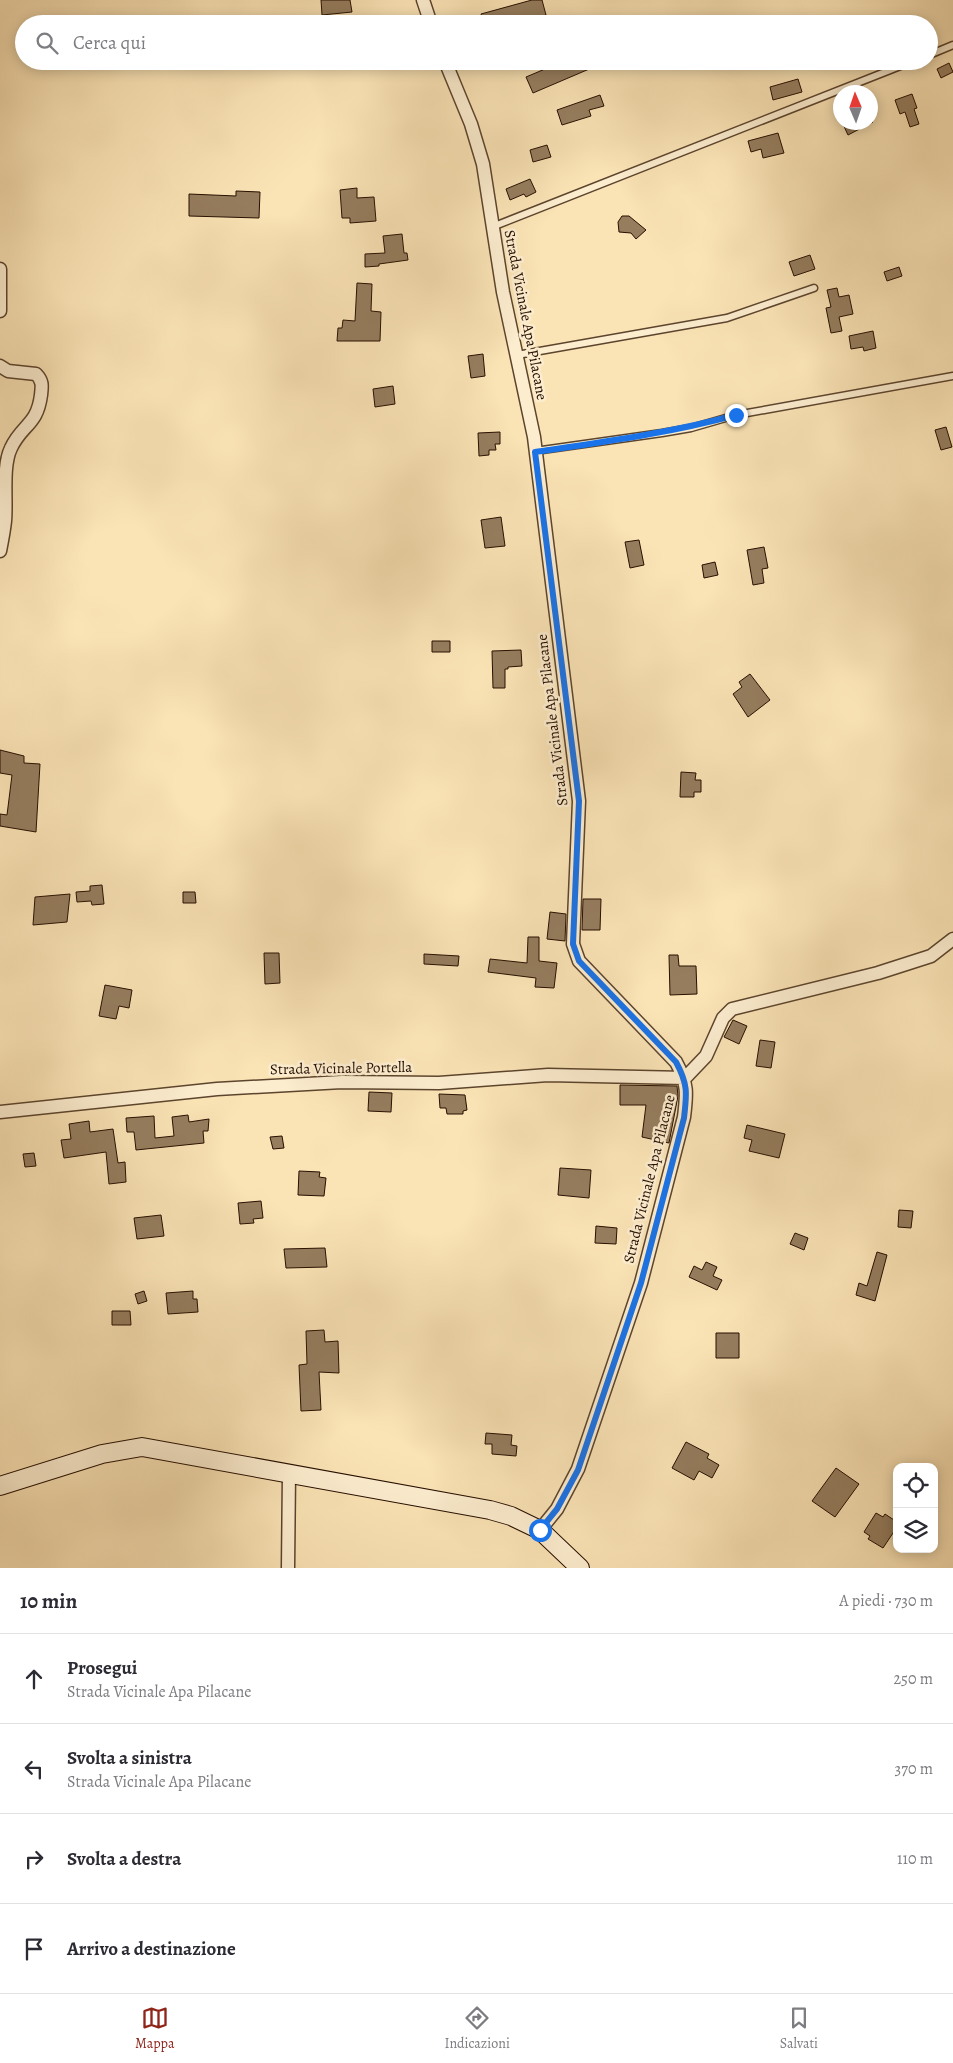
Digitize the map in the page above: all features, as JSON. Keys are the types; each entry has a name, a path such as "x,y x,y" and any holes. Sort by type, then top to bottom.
{"main road":[{"path":"0,1486 102,1454 142,1447 490,1510 511,1516 540,1530 580,1568"}],"street":[{"path":"423,0 428,15"},
{"name":"Strada Vicinale Apa Pilacane","path":"449,70 472,124 483,164 492,227 535,452 579,801 573,944 579,961 676,1062 685,1078 687,1091 684,1118 641,1283 578,1470 557,1509 540,1530"},
{"path":"0,269 0,311"},
{"path":"0,366 8,371 36,374 42,384 39,407 35,418 18,436 8,458 5,522 0,552"},
{"path":"685,1078 706,1056 723,1018 732,1009 878,974 931,956 953,939"},
{"name":"Strada Vicinale Portella","path":"0,1112 217,1089 342,1082 439,1083 548,1075 685,1078"},
{"path":"288,1568 289,1474"}],"lane":[{"path":"938,52 953,46"},
{"path":"492,227 890,70"},
{"path":"516,356 727,318 814,288"},
{"path":"535,452 691,428 736,415 953,376"}],"building":[{"path":"321,0 350,0 352,12 322,15"},
{"path":"532,0 542,0 546,15 481,15"},
{"path":"949,63 953,72 941,78 938,68"},
{"path":"543,70 587,70 533,93 526,77"},
{"path":"798,79 802,92 773,100 770,87"},
{"path":"912,94 917,108 914,109 919,124 910,127 905,112 900,114 895,100"},
{"path":"600,95 604,106 589,110 591,116 562,125 557,110"},
{"path":"846,130 858,130 848,135"},
{"path":"778,133 784,153 763,158 761,149 751,152 748,141"},
{"path":"547,145 551,157 533,162 530,150"},
{"path":"530,179 536,192 526,197 524,194 510,200 506,189"},
{"path":"357,188 357,198 374,197 376,221 350,223 350,218 342,218 340,190"},
{"path":"236,191 260,192 259,218 189,216 189,194 236,196"},
{"path":"622,216 629,216 646,230 636,239 631,233 619,232 618,222"},
{"path":"402,234 404,253 407,253 408,260 365,267 365,254 385,253 383,236"},
{"path":"810,255 815,269 794,276 789,262"},
{"path":"899,267 902,276 887,281 884,272"},
{"path":"357,283 372,284 371,311 381,312 380,341 337,341 338,328 342,328 343,320 355,321"},
{"path":"837,288 839,297 849,295 853,314 839,317 842,331 831,333 826,308 831,307 827,290"},
{"path":"873,331 876,348 864,351 863,347 851,349 849,336"},
{"path":"483,354 485,376 471,378 468,356"},
{"path":"393,386 395,404 375,407 373,389"},
{"path":"946,427 952,447 941,450 935,430"},
{"path":"500,432 500,444 495,444 496,450 489,450 489,455 479,456 478,433"},
{"path":"501,517 505,546 485,548 481,520"},
{"path":"639,540 644,565 630,568 625,542"},
{"path":"764,547 768,568 762,569 764,583 753,585 747,550"},
{"path":"715,562 718,575 704,578 702,565"},
{"path":"432,641 450,641 450,652 432,652"},
{"path":"521,650 522,666 505,669 505,688 493,688 492,651"},
{"path":"750,674 770,700 748,717 733,694 742,687 739,682"},
{"path":"0,750 24,756 24,763 40,764 36,832 0,826 0,814 7,815 12,775 0,773"},
{"path":"681,772 696,773 695,780 701,780 701,792 694,792 694,797 680,797"},
{"path":"102,885 104,904 92,905 91,901 77,902 76,892 90,891 90,886"},
{"path":"183,892 195,892 196,903 183,903"},
{"path":"70,894 67,922 33,925 35,897"},
{"path":"583,899 601,899 600,930 582,930"},
{"path":"550,912 566,914 565,941 547,939"},
{"path":"528,937 539,937 539,961 557,963 554,988 535,987 536,978 488,972 490,959 527,963"},
{"path":"264,953 279,953 280,983 265,984"},
{"path":"424,954 459,956 458,966 424,964"},
{"path":"669,955 678,955 679,966 696,966 697,994 670,995"},
{"path":"105,985 132,990 129,1008 119,1006 116,1019 99,1016"},
{"path":"733,1020 747,1026 739,1044 724,1037"},
{"path":"760,1040 775,1042 771,1068 756,1066"},
{"path":"620,1085 677,1086 678,1096 669,1143 642,1137 646,1105 620,1105"},
{"path":"369,1092 392,1093 391,1112 368,1111"},
{"path":"439,1094 465,1095 467,1110 463,1111 463,1114 447,1114 446,1108 440,1108"},
{"path":"188,1115 189,1122 209,1119 208,1131 203,1131 204,1143 136,1150 134,1132 127,1132 126,1118 154,1116 155,1138 174,1136 172,1117"},
{"path":"89,1121 90,1132 113,1129 118,1163 125,1162 126,1182 109,1184 106,1152 64,1158 61,1140 71,1139 69,1124"},
{"path":"747,1125 785,1134 779,1158 749,1151 752,1140 744,1138"},
{"path":"282,1136 284,1148 273,1149 270,1137"},
{"path":"34,1153 36,1166 25,1167 23,1154"},
{"path":"560,1168 591,1170 589,1198 558,1195"},
{"path":"299,1171 320,1172 319,1177 326,1178 324,1196 298,1195"},
{"path":"261,1201 263,1218 253,1219 254,1223 240,1224 238,1203"},
{"path":"899,1210 913,1211 911,1228 898,1227"},
{"path":"161,1215 164,1236 137,1239 134,1218"},
{"path":"596,1226 617,1228 616,1244 595,1243"},
{"path":"795,1233 808,1238 804,1250 790,1244"},
{"path":"325,1248 327,1267 286,1268 284,1249"},
{"path":"877,1252 887,1255 875,1301 856,1295 859,1283 867,1286"},
{"path":"706,1262 717,1267 713,1276 722,1280 717,1290 689,1277 694,1266 702,1270"},
{"path":"144,1291 147,1301 138,1304 135,1294"},
{"path":"193,1291 193,1299 197,1299 198,1312 168,1314 166,1293"},
{"path":"112,1311 130,1311 131,1325 112,1325"},
{"path":"324,1330 325,1342 338,1341 339,1373 319,1372 321,1410 301,1411 299,1365 307,1364 306,1331"},
{"path":"716,1333 739,1333 739,1358 716,1358"},
{"path":"486,1433 512,1435 511,1445 517,1446 516,1456 492,1454 492,1444 485,1444"},
{"path":"686,1442 709,1454 707,1458 719,1465 712,1478 699,1471 694,1480 672,1468"},
{"path":"836,1468 859,1484 835,1517 812,1501"},
{"path":"876,1513 883,1517 885,1514 893,1519 893,1533 883,1548 868,1539 870,1536 864,1532"}],"route":[{"path":"540,1530 557,1509 578,1470 641,1283 684,1118 687,1091 685,1078 676,1062 579,961 573,944 579,801 535,452 691,428 736,415"}]}
